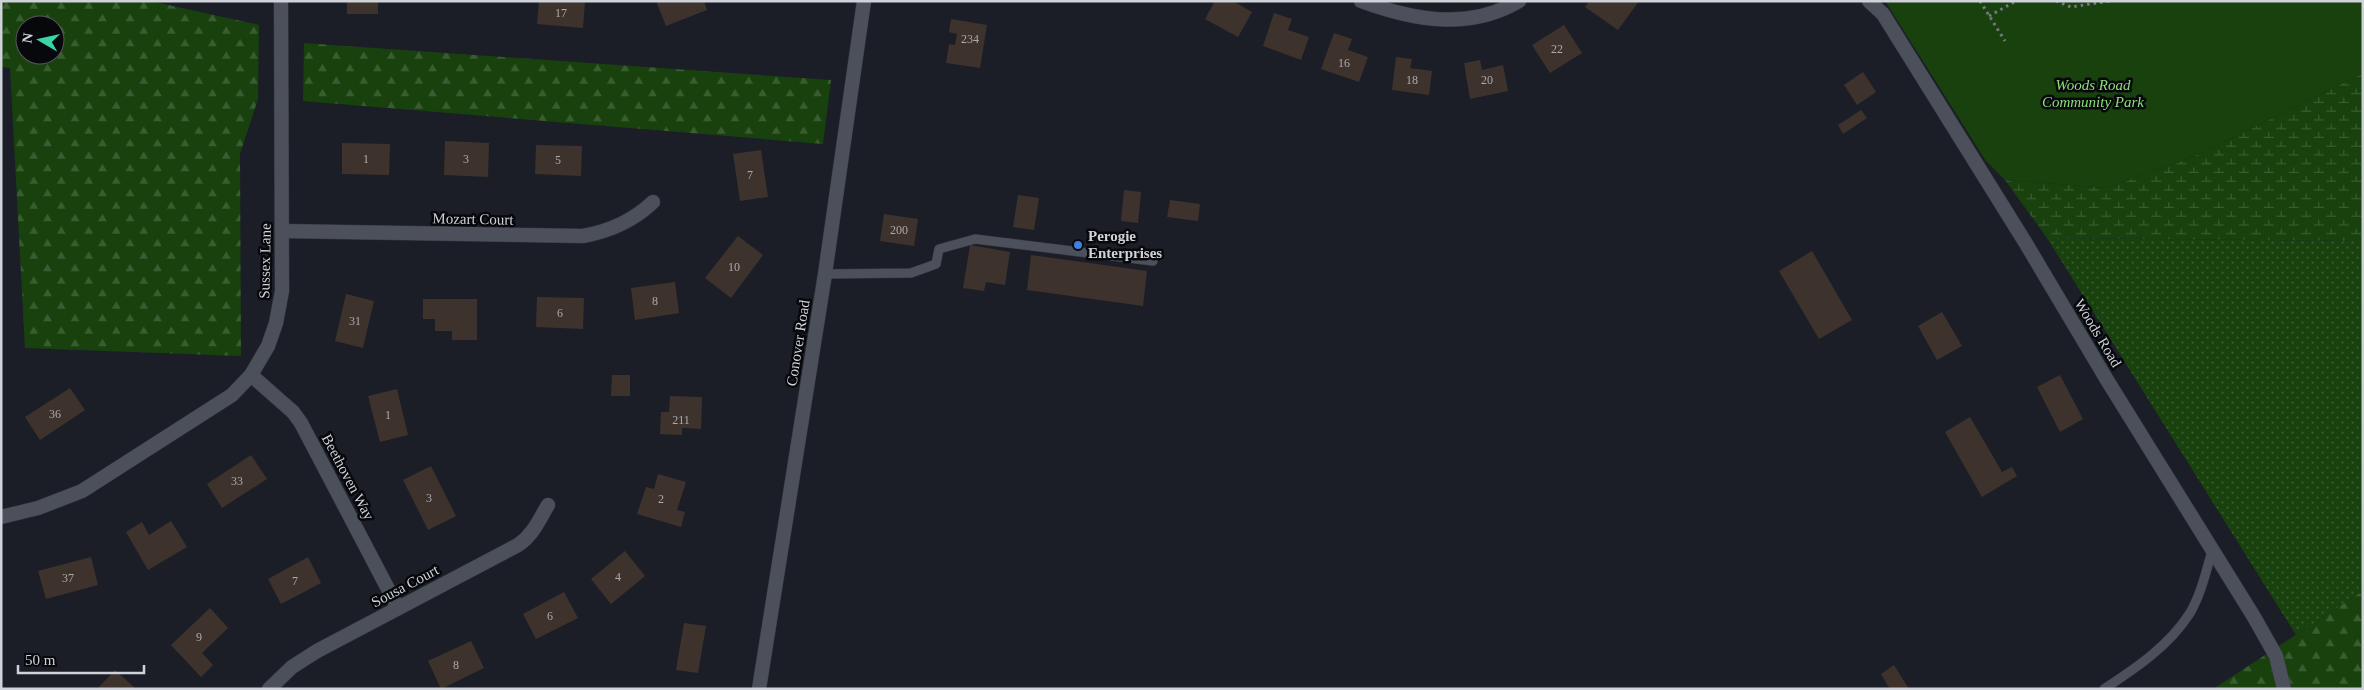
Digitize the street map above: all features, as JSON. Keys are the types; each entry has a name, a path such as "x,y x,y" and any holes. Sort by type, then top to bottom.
{"street":[{"name":"Sussex Lane","path":"1,517 38,508 82,491 220,404 251,375 268,346 279,313 282,291 281,1"},
{"name":"Conover Road","path":"759,689 825,274 864,1"},
{"path":"1361,1 1410,17 1446,21 1491,12 1519,1"},
{"name":"Woods Road","path":"1869,1 1883,14 2020,234 2276,656 2284,689"},
{"name":"Mozart Court","path":"282,231 583,236 598,234 626,222 640,214 654,202"},
{"name":"Beethoven Way","path":"251,375 287,407 301,424 398,608"},
{"name":"Sousa Court","path":"269,689 305,658 526,540 548,506"}],"lane":[{"path":"825,274 911,273 936,264 939,249 975,239 1153,260"},
{"path":"2104,689 2144,662 2176,631 2190,612 2202,586 2212,551"}],"path":[{"path":"1980,1 2005,41"},
{"path":"2056,1 2071,7 2110,1"},
{"path":"1989,16 2014,2"}],"green space":[{"path":"1,1 150,1 259,25 258,99 240,154 241,356 25,348 10,68 1,67"},
{"name":"Woods Road Community Park","path":"1885,1 2363,1 2363,73 2202,153 2107,188 2005,180 1986,161"},
{"path":"304,43 831,80 823,144 303,101"},
{"path":"2363,73 2363,241 2047,238 2005,180 2107,188 2202,153"},
{"path":"2047,238 2363,241 2363,591 2296,635"},
{"path":"2363,591 2363,689 2213,689"}],"building":[{"path":"347,1 378,1 378,14 347,14"},
{"path":"539,1 585,1 583,28 537,24"},
{"path":"656,1 704,1 707,10 666,26"},
{"path":"1215,1 1233,1 1252,12 1238,37 1205,19"},
{"path":"1589,1 1639,1 1618,30 1585,7"},
{"path":"1274,13 1292,19 1288,30 1309,37 1301,60 1263,46"},
{"path":"951,19 987,25 980,68 946,63 949,44 955,45 957,34 949,32"},
{"path":"1564,25 1582,53 1550,73 1532,45"},
{"path":"1334,33 1352,39 1348,50 1368,57 1359,82 1321,69"},
{"path":"1396,57 1412,59 1410,68 1432,71 1429,95 1392,90"},
{"path":"1480,60 1482,70 1503,65 1508,91 1470,99 1464,63"},
{"path":"1863,72 1876,92 1857,105 1844,85"},
{"path":"1861,110 1867,118 1843,134 1838,125"},
{"path":"445,141 489,143 488,177 444,175"},
{"path":"342,143 390,144 389,175 342,174"},
{"path":"536,145 582,146 581,176 535,174"},
{"path":"761,150 768,197 740,201 733,154"},
{"path":"1124,190 1141,192 1138,223 1121,221"},
{"path":"1018,195 1039,198 1034,230 1013,227"},
{"path":"1170,200 1200,204 1198,221 1167,217"},
{"path":"884,214 918,219 914,246 880,241"},
{"path":"738,236 763,255 731,298 705,278"},
{"path":"970,245 1010,252 1005,285 986,282 984,291 963,288"},
{"path":"1812,251 1852,320 1819,339 1779,271"},
{"path":"1031,255 1147,271 1143,306 1027,290"},
{"path":"675,282 679,313 635,320 631,288"},
{"path":"346,294 374,301 363,348 335,341"},
{"path":"537,297 584,298 583,329 536,327"},
{"path":"423,299 477,299 477,340 452,340 452,331 435,331 435,319 423,319"},
{"path":"1942,312 1962,346 1937,360 1918,326"},
{"path":"612,375 630,375 630,396 611,396"},
{"path":"2060,375 2083,419 2060,432 2037,387"},
{"path":"70,388 85,410 40,440 25,417"},
{"path":"397,389 408,435 380,442 368,396"},
{"path":"670,396 702,397 701,429 682,428 682,435 660,434 661,412 669,412"},
{"path":"1970,417 2002,472 2012,467 2017,476 1982,497 1945,432"},
{"path":"251,455 267,479 222,508 207,484"},
{"path":"431,466 456,516 428,530 403,480"},
{"path":"658,474 686,482 677,510 685,512 681,527 637,514 646,487 654,489"},
{"path":"171,521 187,547 148,570 126,532 142,522 149,535"},
{"path":"625,551 645,576 611,604 591,579"},
{"path":"91,557 98,585 46,599 38,571"},
{"path":"308,557 321,583 281,604 268,579"},
{"path":"564,592 578,618 536,639 523,614"},
{"path":"210,608 228,628 202,653 213,665 201,677 171,645"},
{"path":"684,623 706,626 698,673 676,670"},
{"path":"471,641 484,668 441,689 428,661"},
{"path":"1894,665 1909,689 1890,689 1881,674"},
{"path":"115,670 136,689 97,689"}],"place":[{"name":"Perogie Enterprises","path":"1078,245"}]}
